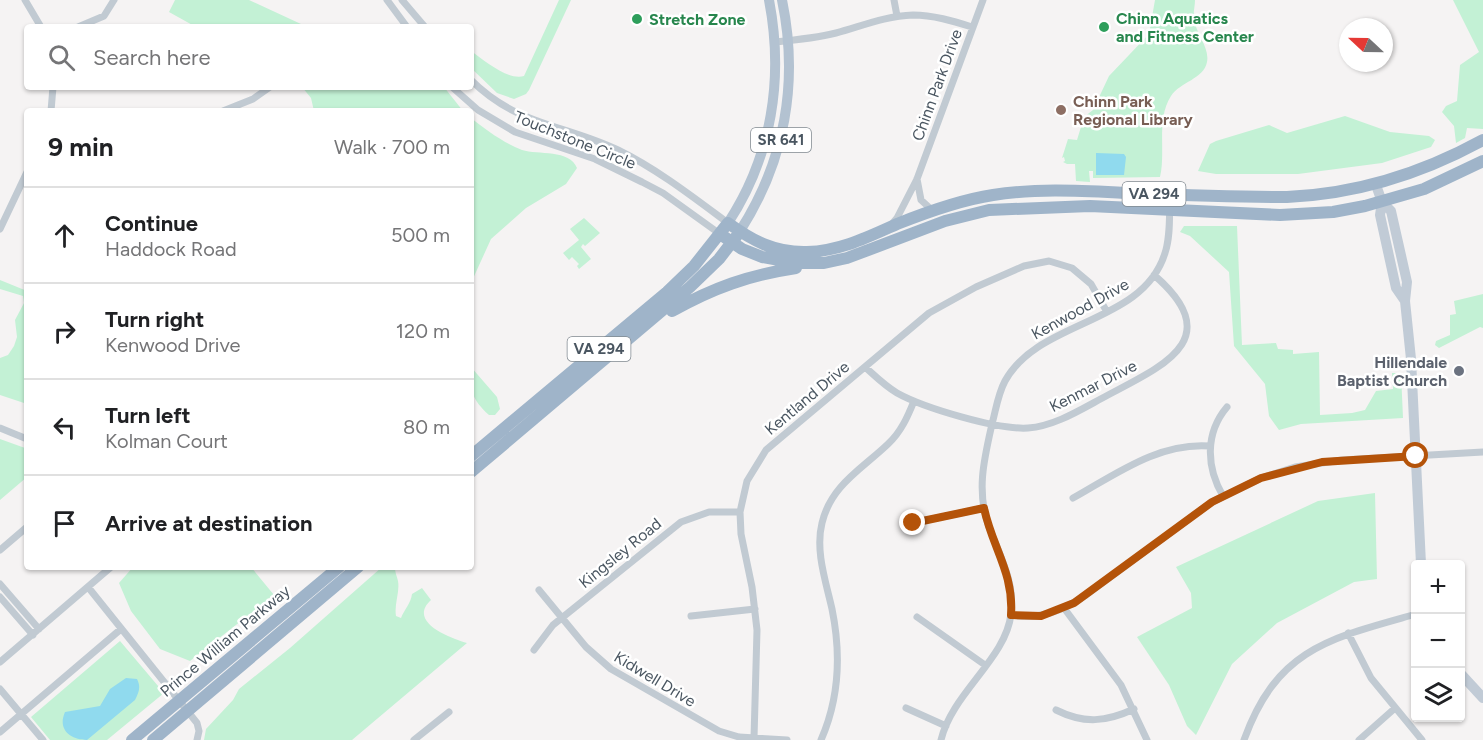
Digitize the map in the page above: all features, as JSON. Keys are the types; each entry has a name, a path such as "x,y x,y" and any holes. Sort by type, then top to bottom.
{"highway":[{"name":"VA 294","path":"474,453 667,292 694,266 728,223 758,243 773,248 806,252 827,250 847,245 933,211 976,198 1022,192 1302,197 1351,191 1437,164 1483,140"},
{"name":"VA 294","path":"474,469 636,334 671,311 719,287 765,272 824,263 862,253 945,221 989,210 1080,206 1292,214 1333,212 1382,202 1424,189 1483,160"},
{"path":"636,334 697,281 740,231"},
{"path":"720,234 755,255 768,259 796,263 824,263"},
{"name":"Prince William Parkway","path":"132,740 335,570"},
{"name":"Prince William Parkway","path":"153,740 354,570"}],"main road":[{"name":"SR 641","path":"728,223 754,177 767,138 775,92 775,42 769,0"},
{"name":"SR 641","path":"740,231 771,173 783,134 789,98 789,41 782,0"},
{"path":"1376,185 1382,202 1380,215 1396,288 1405,301 1411,359 1421,560"},
{"path":"1465,678 1483,698"}],"street":[{"path":"25,0 39,24"},
{"path":"85,24 104,16 114,0"},
{"path":"387,0 405,24"},
{"path":"402,0 422,24"},
{"path":"894,0 897,16"},
{"name":"Chinn Park Drive","path":"887,229 897,218 916,179 983,0"},
{"path":"775,42 825,35 897,16 940,18 972,27"},
{"name":"Touchstone Circle","path":"474,83 490,97 538,123 596,140 637,160 683,189 728,223"},
{"path":"51,108 53,90"},
{"path":"231,108 254,99 266,90"},
{"name":"Touchstone Circle","path":"455,90 478,110 515,132 589,157 663,193 720,234"},
{"path":"0,229 24,178"},
{"path":"916,179 921,200 933,211"},
{"name":"Kenwood Drive","path":"941,740 962,698 1002,641 1011,615 1012,593 1009,578 984,508 982,473 1002,387 1020,361 1040,346 1132,298 1154,275 1161,265 1168,243 1170,195"},
{"name":"Kentland Drive","path":"754,738 757,653 755,609 741,534 740,512 747,481 766,450 940,306 976,287 1031,264 1049,261 1072,268 1091,284 1107,312"},
{"name":"Kenmar Drive","path":"865,367 885,385 914,401 992,425 1017,428 1048,424 1065,418 1132,383 1170,360 1182,343 1185,311 1176,295 1154,275"},
{"path":"821,740 833,702 837,669 835,630 821,556 822,524 836,491 854,472 896,436 914,401"},
{"path":"1222,496 1214,477 1210,446 1217,421 1227,407"},
{"path":"0,428 24,438"},
{"path":"1073,498 1162,451 1185,445 1210,446"},
{"path":"1011,615 1041,616 1064,608 1086,595 1222,496 1261,478 1295,468 1342,460 1483,453"},
{"path":"913,523 984,508"},
{"name":"Kingsley Road","path":"534,650 550,629 563,617 681,522 709,512 740,512"},
{"path":"0,550 24,530"},
{"path":"0,662 108,570"},
{"path":"0,584 39,629"},
{"path":"88,587 198,725 196,740"},
{"name":"Kidwell Drive","path":"539,590 586,647 611,669 707,726 732,735 787,740"},
{"path":"0,597 33,634"},
{"path":"1064,608 1114,674 1134,709 1147,740"},
{"path":"692,616 755,609"},
{"path":"1244,740 1262,701 1279,677 1313,649 1348,633 1411,615"},
{"path":"916,617 985,665"},
{"path":"0,732 121,628"},
{"path":"1348,633 1371,678 1422,740"},
{"path":"0,689 43,740"},
{"path":"906,708 946,726"},
{"path":"1056,710 1070,716 1091,720 1115,718 1134,709"},
{"path":"1359,740 1395,709"},
{"path":"414,740 449,712"}],"green space":[{"path":"175,0 249,0 301,24 191,24 169,12"},
{"path":"559,0 571,0 526,94 514,99 497,93 474,71 474,53 504,73 518,77 524,76"},
{"path":"1155,0 1195,0 1195,24 1207,56 1205,68 1201,73 1175,91 1166,105 1160,177 1093,178 1093,171 1089,171 1090,182 1076,181 1075,164 1067,164 1063,162 1064,157 1062,158 1068,139 1077,140 1084,117 1093,110 1109,76 1149,34"},
{"path":"1453,0 1483,0 1483,129 1467,128 1465,138 1456,143 1454,126 1442,112 1446,106 1457,101 1460,65 1479,52"},
{"path":"304,90 446,90 461,108 313,108 311,98"},
{"path":"1345,116 1390,132 1429,136 1435,140 1431,147 1382,163 1298,174 1216,174 1198,171 1210,144 1216,141 1269,125 1287,133"},
{"path":"474,120 515,147 561,155 573,162 577,168 566,184 526,208 491,239 474,276"},
{"path":"584,218 600,233 581,247 591,259 579,269 577,266 579,264 572,257 569,260 563,253 579,240 570,229"},
{"path":"1184,226 1237,226 1242,345 1276,343 1278,349 1293,350 1293,354 1319,352 1320,415 1365,410 1376,391 1393,389 1392,373 1401,373 1403,418 1301,424 1279,430 1269,416 1265,384 1234,346 1229,272 1190,236 1180,232"},
{"path":"0,280 24,290 24,303 23,296 0,289"},
{"path":"1483,294 1483,328 1480,327 1439,348 1435,345 1436,341 1450,335 1450,315 1456,314 1454,301"},
{"path":"24,303 24,403 0,395 0,358 8,355 14,346 17,337 15,320"},
{"path":"474,370 497,397 500,409 495,415 489,415 475,398"},
{"path":"0,439 24,448 24,480 0,500"},
{"path":"1375,493 1377,579 1354,582 1277,623 1232,664 1196,735 1187,726 1169,685 1137,637 1192,608 1191,593 1176,567 1318,501"},
{"path":"130,570 253,570 274,595 190,661 160,649 131,611 119,583"},
{"path":"379,570 396,570 398,585 396,616 401,618 412,594 422,588 431,600 425,608 424,615 427,622 442,633 467,643 352,740 204,740 206,729 233,700 239,689 290,648"},
{"path":"120,641 164,693 107,740 50,740 31,717"}],"water":[{"path":"1096,153 1124,154 1126,157 1124,175 1096,175"},
{"path":"126,678 137,679 139,690 135,700 87,740 81,740 67,733 63,724 65,712 100,706 110,689"}],"place":[{"name":"Stretch Zone","path":"637,19"},
{"name":"Chinn Aquatics and Fitness Center","path":"1104,27"},
{"name":"Chinn Park Regional Library","path":"1061,110"},
{"name":"Hillendale Baptist Church","path":"1459,371"}],"route":[{"path":"913,523 984,508 1009,578 1012,593 1011,615 1041,616 1051,614 1074,603 1212,502 1248,483 1278,472 1322,462 1416,456"}]}
